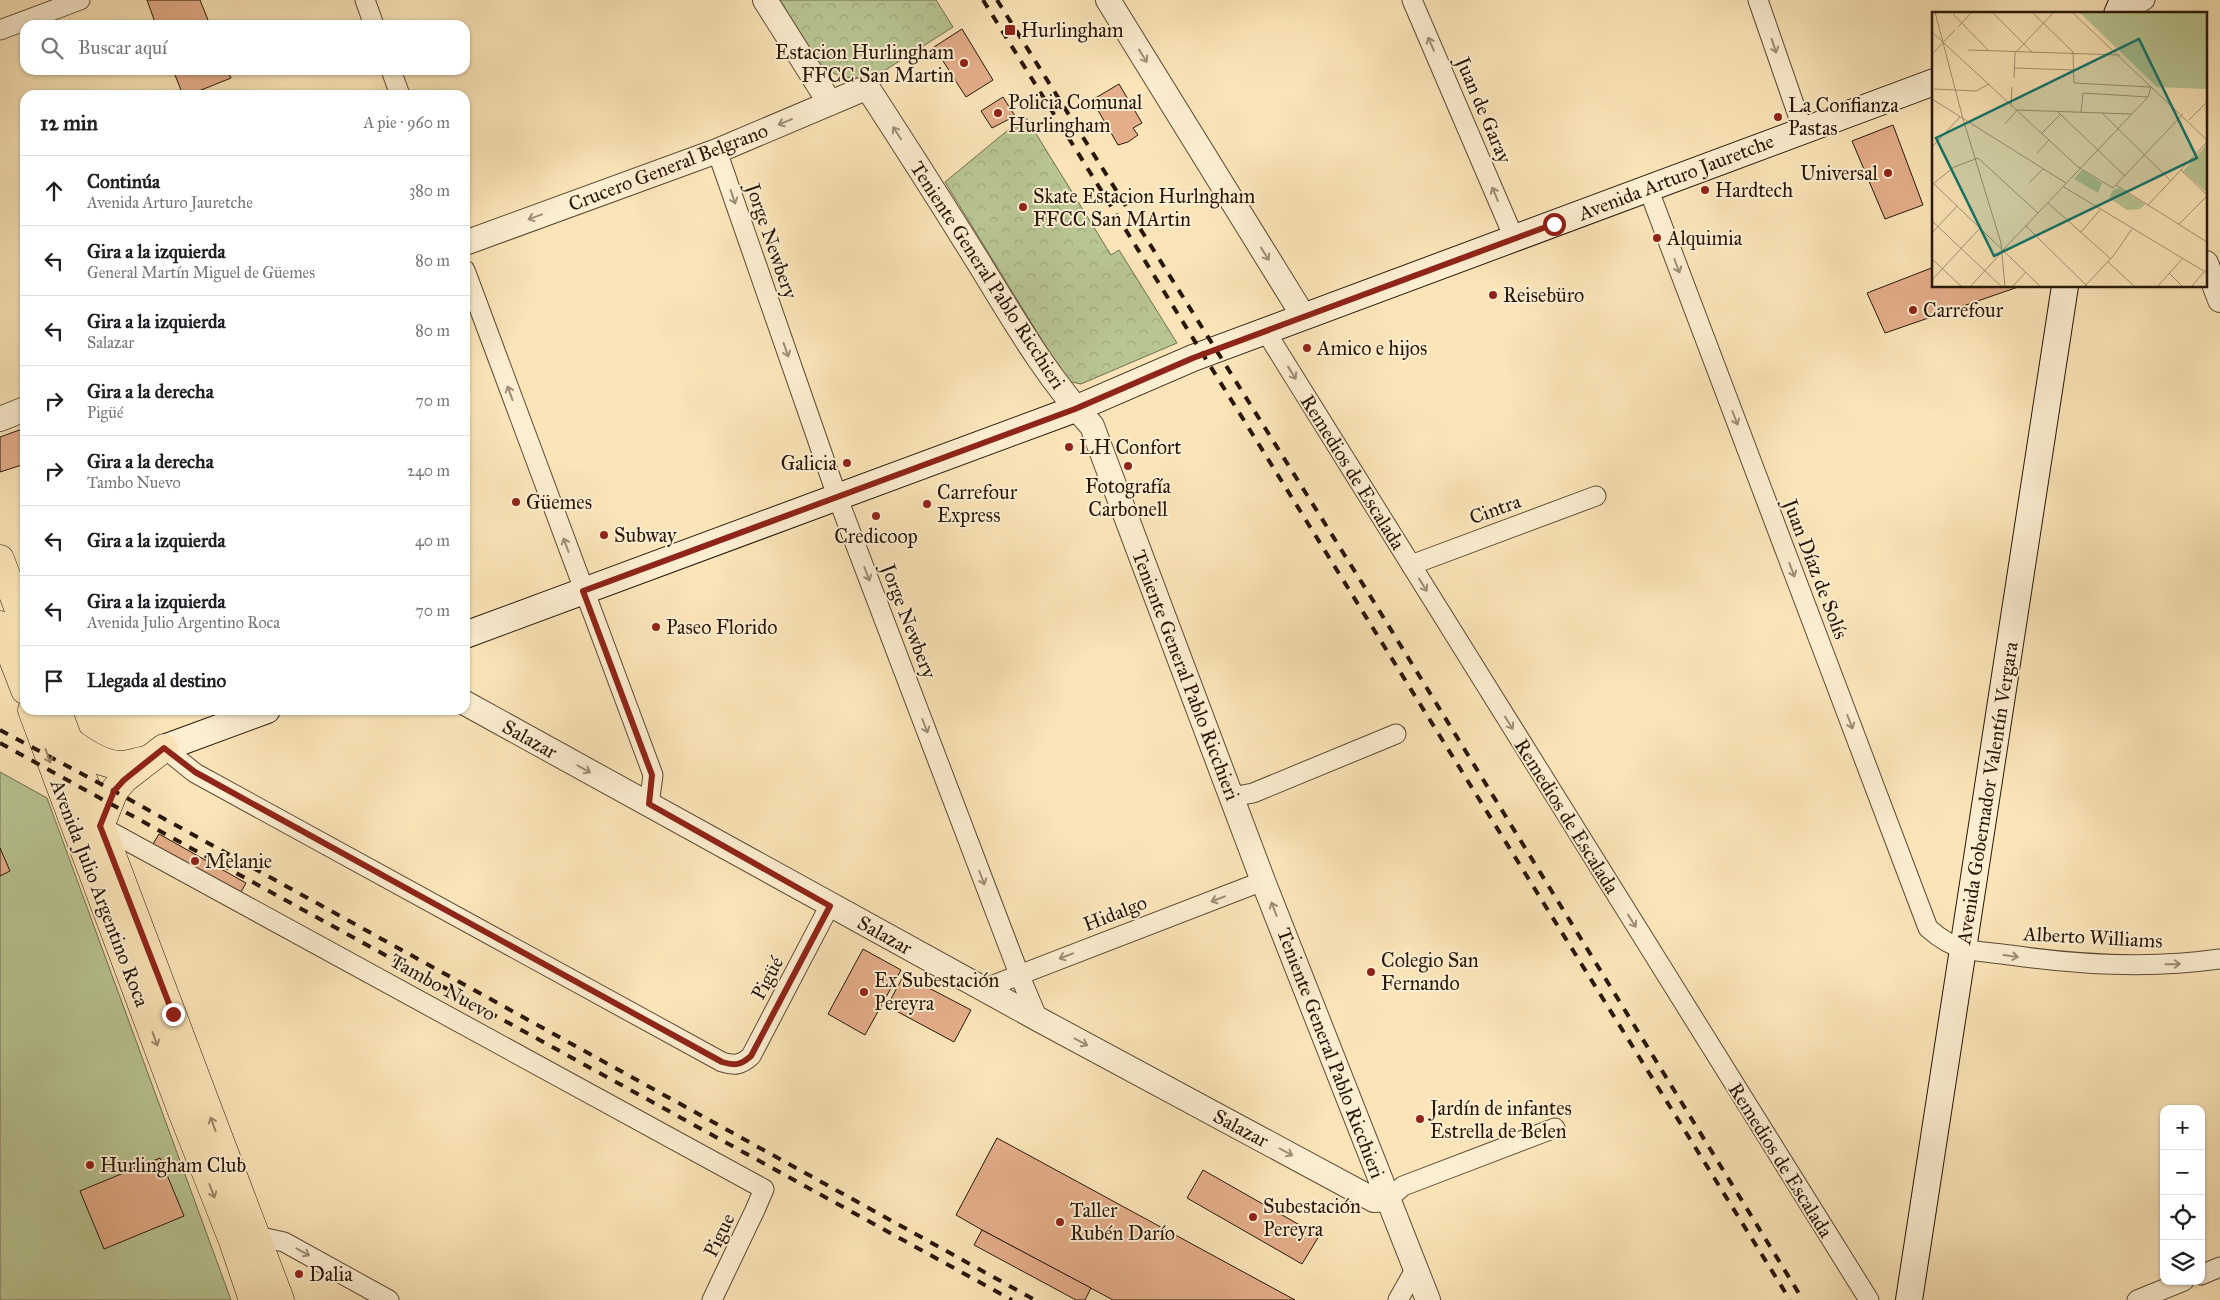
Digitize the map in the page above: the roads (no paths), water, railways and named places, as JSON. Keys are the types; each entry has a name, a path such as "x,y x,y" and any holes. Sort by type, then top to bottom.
{"main road":[{"path":"2116,12 2123,0"},
{"name":"Avenida Arturo Jauretche","path":"470,633 1075,409 1184,362 1932,83"},
{"name":"Avenida Gobernador Valentín Vergara","path":"1909,1300 2065,288"},
{"path":"0,559 20,613"},
{"path":"0,625 20,677"},
{"name":"Avenida Julio Argentino Roca","path":"34,715 188,1128 245,1238 280,1300"},
{"path":"43,715 70,742 82,751 101,760 119,765 156,754 254,715"},
{"name":"Avenida Julio Argentino Roca","path":"59,715 243,1203 245,1238 253,1300"},
{"path":"65,715 70,723 80,731 108,746 156,754"},
{"path":"100,826 114,791 156,754"}],"street":[{"path":"27,20 80,0"},
{"path":"365,0 372,20"},
{"path":"765,0 830,103"},
{"path":"1108,0 1304,317"},
{"name":"Juan de Garay","path":"1412,0 1514,238"},
{"path":"1758,0 1803,130"},
{"path":"2108,0 2114,12"},
{"path":"2126,12 2145,0"},
{"path":"0,30 20,22"},
{"path":"393,75 398,90"},
{"name":"Crucero General Belgrano","path":"470,241 717,151 861,90 869,90"},
{"name":"Teniente General Pablo Ricchieri","path":"869,90 945,207 1034,352 1075,409 1092,426 1263,882 1428,1300"},
{"name":"Jorge Newbery","path":"717,151 837,496 1019,974 1038,1019"},
{"name":"Juan Díaz de Solís","path":"1648,188 1928,928 1938,937 1963,948"},
{"path":"2208,268 2220,300"},
{"path":"470,284 652,775 649,804"},
{"name":"Remedios de Escalada","path":"1266,332 1869,1300"},
{"path":"0,419 20,411"},
{"name":"Cintra","path":"1410,564 1596,496"},
{"name":"Salazar","path":"470,706 830,906 1374,1200 1388,1199"},
{"path":"1232,797 1253,793 1396,734"},
{"name":"Pigüé","path":"156,754 195,772 722,1062 737,1065 744,1063 751,1056 830,906"},
{"name":"Tambo Nuevo","path":"100,826 764,1188"},
{"name":"Hidalgo","path":"983,989 1263,882"},
{"name":"Alberto Williams","path":"1963,948 2048,961 2120,965 2187,964 2220,959"},
{"path":"1388,1199 1403,1186 1555,1128"},
{"name":"Pigue","path":"712,1300 756,1210 764,1188"},
{"path":"245,1238 284,1242 389,1300"},
{"path":"2205,1273 2220,1267"},
{"path":"1398,1300 1416,1268"},
{"path":"2137,1300 2174,1285"}],"railway":[{"path":"983,0 1790,1300"},
{"path":"997,0 1369,594 1803,1300"},
{"path":"0,730 114,791 1035,1300"},
{"path":"0,743 1012,1300"}],"place":[{"name":"Hurlingham","path":"1010,30"},
{"name":"Estacion Hurlingham FFCC San Martin","path":"964,63"},
{"name":"Policia Comunal Hurlingham","path":"998,113"},
{"name":"La Confianza Pastas","path":"1778,117"},
{"name":"Universal","path":"1888,173"},
{"name":"Hardtech","path":"1705,190"},
{"name":"Skate Estacion Hurlngham FFCC San MArtin","path":"1023,207"},
{"name":"Alquimia","path":"1657,238"},
{"name":"Reisebüro","path":"1493,295"},
{"name":"Carrefour","path":"1913,310"},
{"name":"Amico e hijos","path":"1307,348"},
{"name":"LH Confort","path":"1069,447"},
{"name":"Galicia","path":"847,463"},
{"name":"Fotografía Carbonell","path":"1128,466"},
{"name":"Güemes","path":"516,502"},
{"name":"Carrefour Express","path":"927,504"},
{"name":"Credicoop","path":"876,516"},
{"name":"Subway","path":"604,535"},
{"name":"Paseo Florido","path":"656,627"},
{"name":"Melanie","path":"195,861"},
{"name":"Colegio San Fernando","path":"1371,972"},
{"name":"Ex Subestación Pereyra","path":"864,992"},
{"name":"Jardín de infantes Estrella de Belen","path":"1420,1119"},
{"name":"Hurlingham Club","path":"90,1165"},
{"name":"Subestación Pereyra","path":"1253,1217"},
{"name":"Taller Rubén Darío","path":"1060,1222"},
{"name":"Dalia","path":"299,1274"}]}
